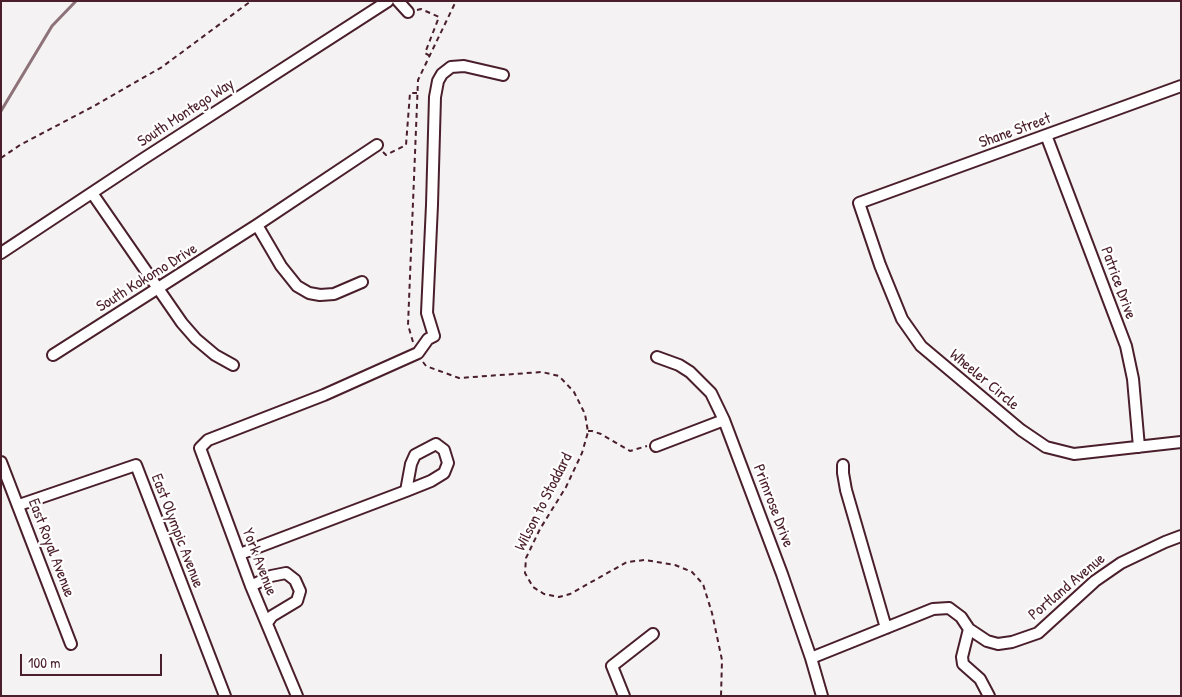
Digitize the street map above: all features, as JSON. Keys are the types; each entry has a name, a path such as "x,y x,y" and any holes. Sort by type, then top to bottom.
{"street":[{"name":"South Montego Way","path":"1,253 388,1"},
{"path":"398,1 408,12"},
{"path":"418,353 428,339 434,336 427,313 435,97 438,81 442,74 451,67 464,66 503,75"},
{"name":"Shane Street","path":"859,203 1181,86"},
{"name":"Patrice Drive","path":"1046,135 1126,346 1132,379 1139,447"},
{"name":"South Kokomo Drive","path":"54,355 257,226 377,145"},
{"path":"92,193 182,323 196,339 233,365"},
{"name":"Wheeler Circle","path":"859,203 880,265 902,319 921,346 1021,430 1046,447 1074,454 1181,442"},
{"path":"257,226 281,266 297,286 309,293 320,296 334,294 362,282"},
{"name":"York Avenue","path":"297,696 251,586 200,448 208,440 324,395 418,353"},
{"name":"Primrose Drive","path":"657,357 679,365 690,372 711,394 724,420 812,658 822,696"},
{"path":"656,446 724,420"},
{"path":"240,554 406,491 431,481 444,473 448,463 444,450 436,444 415,455 410,464 406,491"},
{"name":"East Royal Avenue","path":"1,462 71,644"},
{"name":"East Olympic Avenue","path":"19,505 136,465 225,696"},
{"path":"843,465 842,473 846,490 886,628"},
{"name":"Portland Avenue","path":"812,658 933,609 949,608 961,617 969,629 987,642 998,644 1012,642 1038,632 1095,581 1121,563 1181,536"},
{"path":"251,586 271,576 286,573 295,580 300,591 297,601 272,616 267,623"},
{"path":"969,629 962,657 963,664 980,679 989,696"},
{"path":"624,696 612,666 653,634"}],"path":[{"path":"1,158 20,145 94,106 162,66 251,1"},
{"name":"Wilson to Stoddard","path":"456,1 418,80 408,325 418,353 426,366 459,378 542,372 560,376 574,392 586,414 588,432 582,453 566,486 540,529 526,558 525,573 533,587 544,594 559,597 570,594 627,562 645,560 676,565 692,572 703,584 712,613 722,660 721,696"},
{"path":"408,12 421,10 439,17 424,53 430,56"},
{"path":"377,145 386,155 406,145 410,93 418,93"},
{"path":"588,432 592,431 601,434 630,451 650,445 656,446"}],"waterway":[{"path":"1,111 52,26 76,1"}]}
